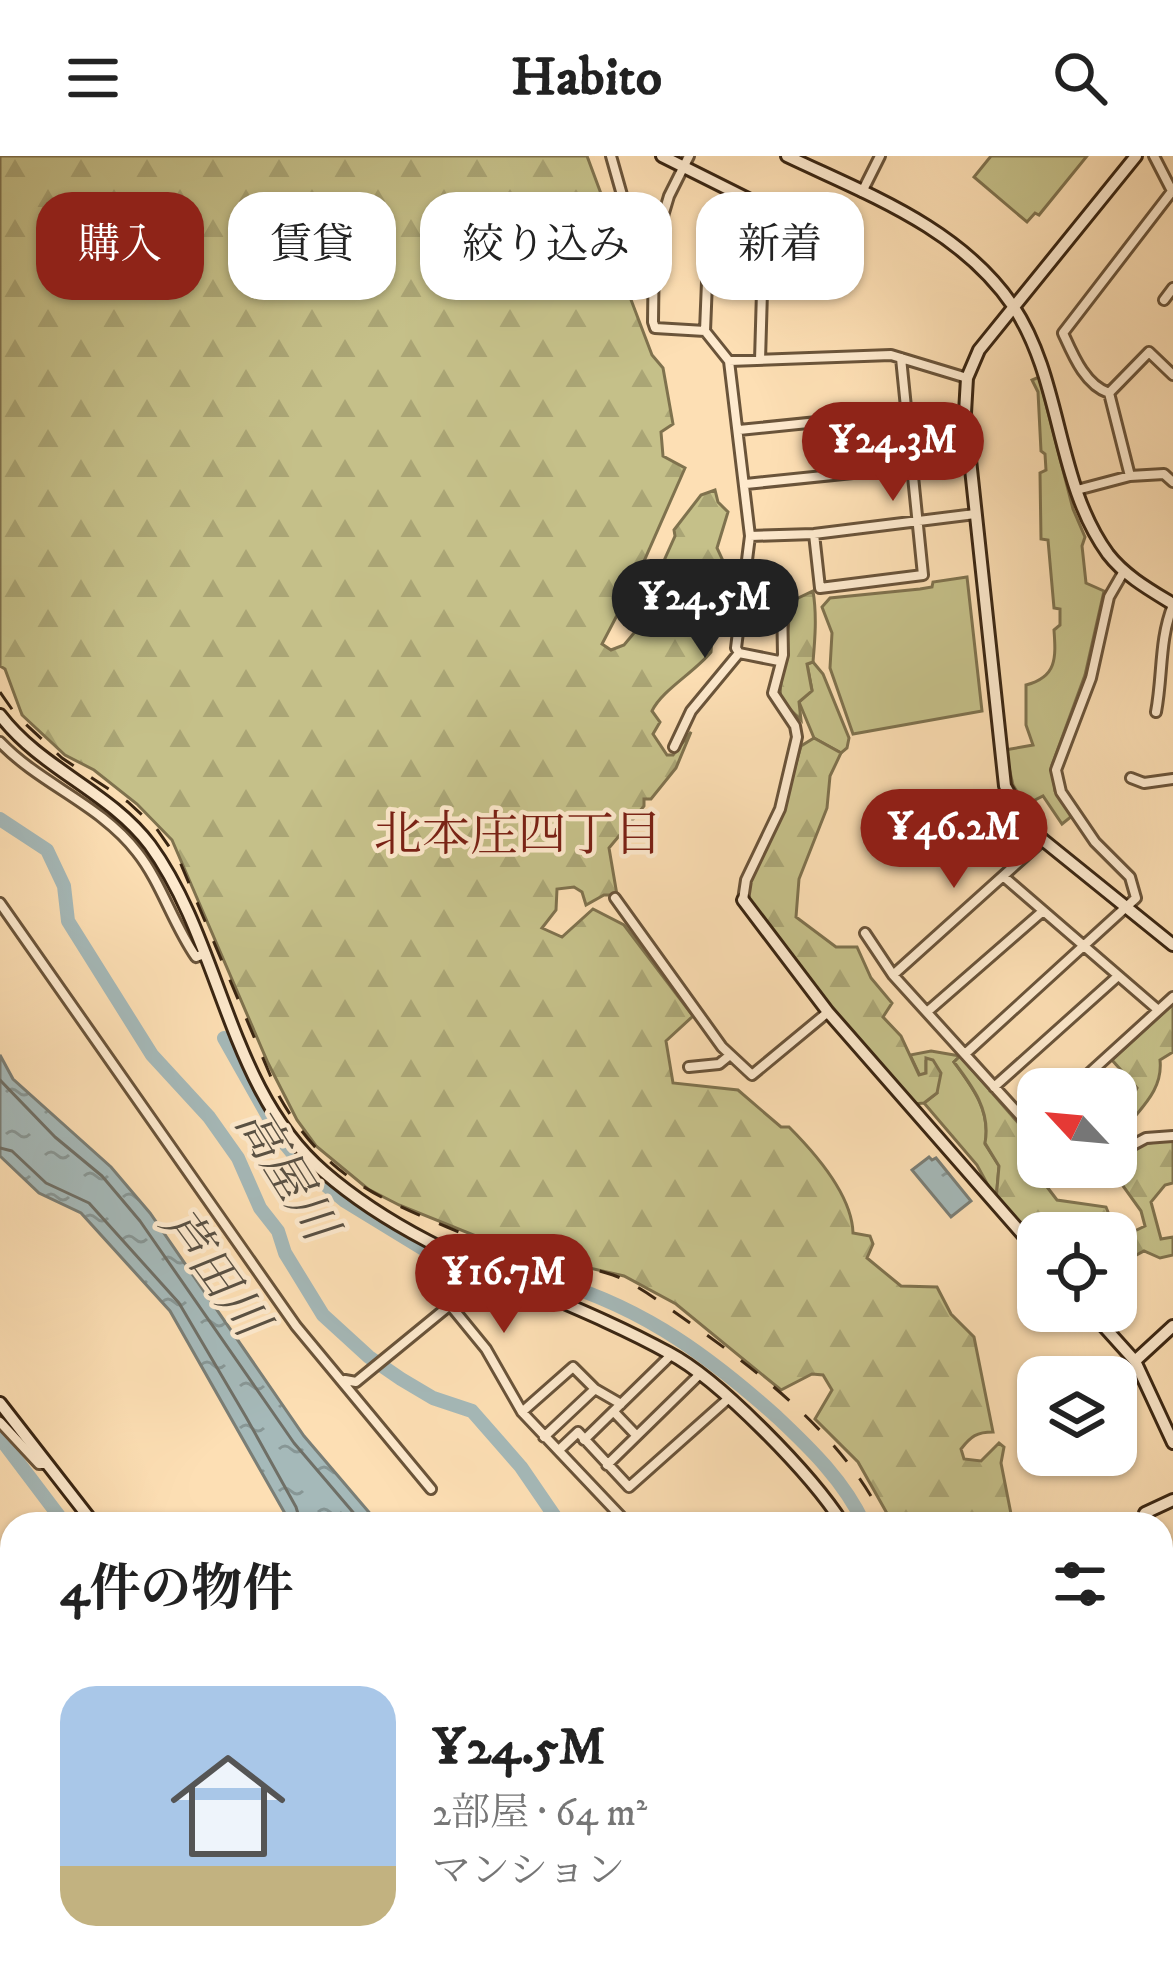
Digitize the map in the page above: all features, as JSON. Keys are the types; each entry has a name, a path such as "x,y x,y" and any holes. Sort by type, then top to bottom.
{"street":[{"path":"610,156 621,192"},
{"path":"662,156 686,161 733,192"},
{"path":"787,156 862,192 880,156"},
{"path":"1136,156 979,350 967,378 965,412 1005,786 1025,821 1043,840 1173,945"},
{"path":"1109,393 1099,390 1086,375 1063,333 1173,191 1154,156"},
{"path":"672,192 686,161"},
{"path":"864,193 927,224 978,266 1014,308 1040,361 1084,513 1124,572 1173,604 1160,652 1163,662 1156,712"},
{"path":"1164,300 1173,288"},
{"path":"655,300 655,328 705,331"},
{"path":"706,300 705,331 729,362 746,484 750,536 736,648 739,653 779,661"},
{"path":"760,360 762,300"},
{"path":"1109,393 1149,352 1173,375"},
{"path":"729,362 901,358 967,378"},
{"path":"814,534 820,588 923,575 901,358"},
{"path":"1109,393 1130,476"},
{"path":"739,430 906,413"},
{"path":"746,484 912,467"},
{"path":"1077,490 1130,476 1164,474 1173,482"},
{"path":"750,536 814,534 975,514"},
{"path":"965,1054 1136,898 1130,877 1095,842 1061,792 1056,770 1091,678 1108,597 1124,572"},
{"path":"745,576 782,600 783,655 772,693 795,725 797,737 780,808 746,880 743,900 828,1012 1017,1228"},
{"path":"674,747 691,711 739,653"},
{"path":"0,715 35,752 97,793 135,828 161,863 249,1061 300,1147 319,1168 354,1195 475,1265 672,1354 729,1398 835,1512"},
{"path":"0,742 19,762 93,810 137,851 175,926 196,957 204,954"},
{"path":"1131,778 1144,783 1173,779"},
{"path":"893,975 1043,840"},
{"path":"1003,876 1157,1010"},
{"path":"615,898 730,1055 752,1076 828,1012"},
{"path":"0,903 270,1289 431,1489"},
{"path":"927,1012 1042,911"},
{"path":"866,932 893,975 1017,1108"},
{"path":"994,1087 1118,976"},
{"path":"1095,1068 1173,997"},
{"path":"689,1067 719,1064 730,1055"},
{"path":"1137,1142 1173,1136"},
{"path":"343,1380 356,1382 447,1308 475,1265"},
{"path":"447,1308 486,1349 522,1412 617,1512"},
{"path":"1137,1359 1173,1327"},
{"path":"1109,1332 1130,1356"},
{"path":"584,1439 672,1354"},
{"path":"1137,1365 1173,1443"},
{"path":"522,1412 573,1367 618,1408 636,1435"},
{"path":"607,1465 700,1374"},
{"path":"544,1436 596,1389"},
{"path":"559,1450 578,1432 629,1487 729,1398"},
{"path":"0,1403 85,1512"},
{"path":"0,1422 40,1464 49,1465"}],"green space":[{"path":"0,156 587,156 600,192 420,192 420,300 631,300 652,355 663,368 673,424 661,432 663,456 685,468 602,644 611,650 624,645 644,621 641,612 674,530 701,495 715,490 728,512 717,548 736,589 712,637 711,652 652,711 660,722 653,734 667,755 673,755 691,732 676,768 651,799 644,799 644,806 609,848 617,895 604,895 586,905 582,892 574,887 557,889 556,910 542,928 562,937 593,909 624,925 693,1016 666,1041 673,1083 738,1090 781,1127 789,1127 839,1190 853,1233 870,1236 873,1244 867,1258 901,1286 937,1287 951,1314 974,1337 993,1432 968,1441 961,1449 964,1459 981,1461 999,1443 1004,1447 1001,1463 1011,1512 886,1512 858,1462 815,1419 832,1390 823,1375 812,1374 781,1390 676,1304 624,1276 508,1249 399,1205 368,1189 316,1146 268,1063 172,840 137,804 94,770 65,755 22,715 0,666"},
{"path":"991,156 1087,156 1039,215 1035,213 1027,222 974,177"},
{"path":"1039,377 1073,509 1085,537 1086,583 1104,591 1085,675 1052,765 1055,791 1072,816 1062,824 1043,796 1025,805 1013,785 1005,750 1033,745 1026,725 1026,685 1049,671 1054,630 1060,625 1048,540 1041,539 1040,473 1046,470 1038,392 1032,380"},
{"path":"967,577 982,711 853,734 830,668 832,633 822,607 830,598 920,589"},
{"path":"813,591 814,653 813,662 807,664 812,691 799,702 801,720 781,698 781,681 792,601"},
{"path":"813,662 823,674 849,738 841,753 814,738 799,702 812,690 807,664"},
{"path":"814,738 841,753 830,776 827,808 799,879 796,917 836,947 857,947 871,978 892,1003 883,1017 901,1036 919,1075 926,1073 926,1058 941,1073 937,1093 924,1103 914,1104 830,1011 746,900 748,879 783,809 801,746"},
{"path":"1173,1004 1173,1052 1160,1060 1155,1088 1137,1114 1137,1068 1119,1068 1112,1060"},
{"path":"931,1051 960,1056 954,1062 979,1100 985,1144 999,1166 996,1200 977,1165 924,1103 937,1093 926,1060 926,1074 920,1076 910,1055"},
{"path":"960,1056 1017,1122 1017,1188 1048,1188 1057,1200 1106,1207 1108,1212 1017,1212 1017,1221 996,1200 999,1166 985,1143 979,1100 954,1062"},
{"path":"1173,1139 1173,1183 1165,1185 1151,1202 1161,1239 1173,1237 1173,1255 1160,1258 1144,1251 1137,1255 1137,1230 1145,1226 1141,1211 1124,1188 1137,1188 1137,1149"}],"water":[{"name":"芦田川","path":"0,1055 13,1079 111,1167 150,1213 304,1436 369,1512 284,1512 170,1311 81,1213 39,1193 0,1156"},
{"path":"929,1157 936,1158 971,1201 951,1217 912,1170"}],"waterway":[{"name":"高屋川","path":"0,819 47,850 64,886 68,921 152,1055 209,1117 238,1158 260,1208 278,1231 285,1253 323,1315 401,1379 433,1398 472,1411 521,1467 552,1512"},
{"path":"224,1038 281,1139 304,1167 345,1201 448,1264"},
{"path":"532,1275 634,1313 693,1349 814,1453 857,1512"},
{"path":"0,1438 56,1512"}],"railway":[{"path":"0,692 16,715 62,758 128,802 156,828 180,862 279,1096 330,1162 394,1204 481,1241 527,1257 613,1275 650,1295 798,1409 848,1463 880,1512"}],"district":[{"name":"北本庄四丁目","path":"518,836"}]}
